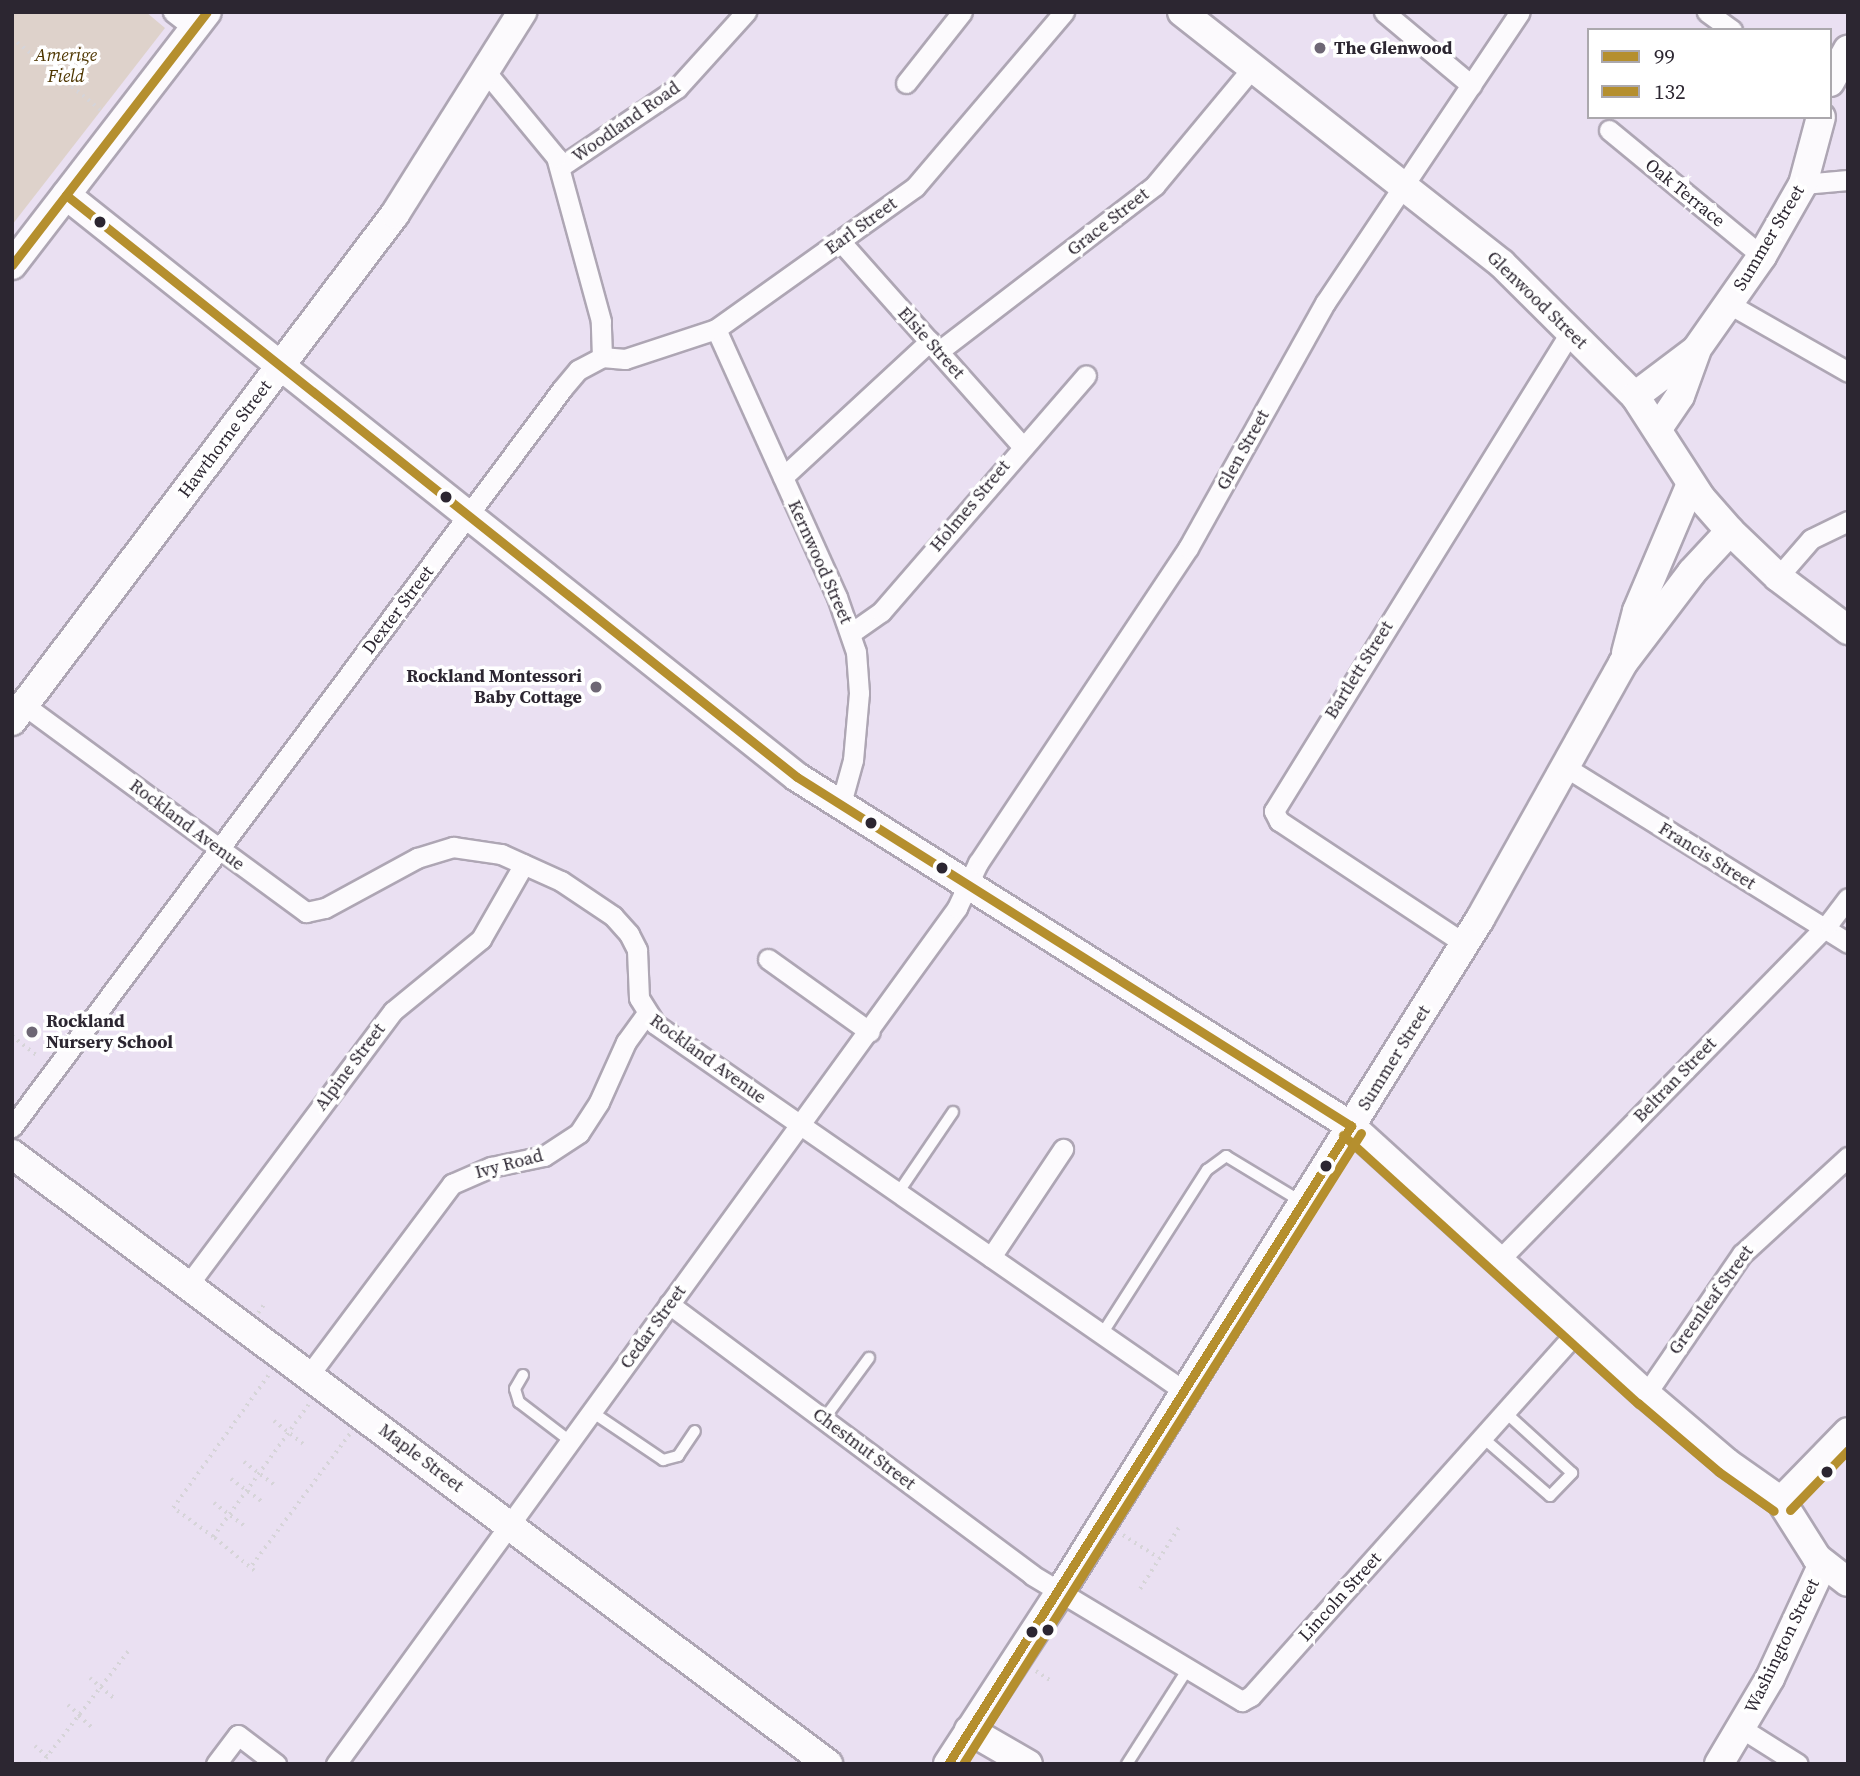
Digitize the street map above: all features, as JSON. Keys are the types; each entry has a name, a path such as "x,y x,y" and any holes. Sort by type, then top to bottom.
{"street":[{"path":"12,265 201,21 173,12"},
{"name":"Hawthorne Street","path":"18,713 407,197 522,12"},
{"name":"Woodland Road","path":"560,167 677,88 746,12"},
{"path":"906,83 962,12"},
{"name":"Earl Street","path":"602,357 625,359 716,329 919,184 1063,12"},
{"name":"Glen Street","path":"967,887 978,863 1181,559 1325,303 1402,184 1520,12"},
{"path":"1707,12 1729,28"},
{"name":"Glenwood Street","path":"1186,13 1502,264 1636,396 1659,427 1691,484 1730,531 1778,577 1848,630"},
{"path":"1391,18 1471,85"},
{"path":"1832,78 1848,50"},
{"name":"Grace Street","path":"783,477 934,346 1155,185 1253,67"},
{"path":"486,72 545,139 560,167 600,321 602,357"},
{"name":"Summer Street","path":"1659,427 1680,396 1696,350 1762,256 1802,184 1820,119"},
{"name":"Oak Terrace","path":"1609,130 1762,256"},
{"path":"1802,184 1848,180"},
{"path":"66,195 724,722 840,807 1351,1126 1646,1394 1727,1463 1787,1507 1820,1561 1848,1581"},
{"name":"Elsie Street","path":"841,242 1021,445"},
{"path":"1729,304 1848,372"},
{"name":"Kernwood Street","path":"716,329 851,633 859,693 853,760 840,807"},
{"name":"Bartlett Street","path":"1465,944 1279,821 1274,807 1571,331"},
{"name":"Summer Street","path":"1636,396 1696,350"},
{"name":"Dexter Street","path":"12,1127 578,370 602,357"},
{"name":"Holmes Street","path":"851,633 881,612 1021,445 1086,375"},
{"name":"Summer Street","path":"1623,663 1637,611 1691,484"},
{"path":"1778,577 1811,539 1848,521"},
{"name":"Summer Street","path":"947,1764 1060,1592 1465,944 1567,768 1623,663 1692,572 1730,531"},
{"name":"Rockland Avenue","path":"18,713 220,849 306,912 325,908 406,864 445,848 472,848 524,864 582,895 624,927 637,950 639,998 646,1014 800,1125 1184,1391"},
{"name":"Francis Street","path":"1567,768 1848,943"},
{"name":"Alpine Street","path":"188,1285 393,1011 481,939 524,864"},
{"name":"Cedar Street","path":"336,1764 870,1032 957,908 967,887"},
{"name":"Beltran Street","path":"1499,1260 1824,929 1848,898"},
{"path":"768,958 870,1032"},
{"name":"Ivy Road","path":"316,1380 452,1184 491,1167 544,1156 579,1133 599,1102 626,1042 646,1014"},
{"path":"991,1257 1063,1149"},
{"name":"Maple Street","path":"12,1154 828,1764"},
{"name":"Greenleaf Street","path":"1646,1394 1735,1261 1793,1202 1848,1157"},
{"name":"Chestnut Street","path":"669,1304 1060,1592"},
{"name":"Lincoln Street","path":"1060,1592 1234,1699 1250,1697 1577,1331"},
{"path":"1787,1507 1848,1432"},
{"name":"Washington Street","path":"1719,1764 1778,1664 1820,1561"},
{"path":"1741,1728 1798,1764"},
{"path":"969,1730 1028,1764"},
{"path":"216,1764 238,1735 276,1764"}],"lane":[{"path":"898,1193 953,1112"},
{"path":"1102,1334 1207,1170 1227,1156 1303,1203"},
{"path":"824,1419 869,1358"},
{"path":"523,1375 516,1389 519,1402 570,1441"},
{"path":"592,1412 663,1460 678,1456 695,1431"},
{"path":"1482,1437 1550,1496 1572,1473 1505,1412"},
{"path":"1127,1764 1187,1670"}],"path":[{"path":"12,38 101,110"},
{"path":"12,1036 36,1055"},
{"path":"254,1571 252,1565 173,1508 272,1370"},
{"path":"213,1537 288,1432 316,1380"},
{"path":"274,1422 305,1445"},
{"path":"252,1565 353,1429"},
{"path":"244,1462 275,1485"},
{"path":"231,1479 263,1502"},
{"path":"214,1503 245,1525"},
{"path":"1140,1589 1179,1527"},
{"path":"1116,1530 1159,1559"},
{"path":"41,1764 129,1650"},
{"path":"1042,1675 1053,1682"},
{"path":"90,1678 115,1699"},
{"path":"68,1705 93,1728"},
{"path":"35,1746 47,1756"}],"green space":[{"name":"Amerige Field","path":"12,12 146,12 165,28 12,225"}],"transit line":[{"name":"99","path":"12,265 207,12"},
{"name":"99","path":"66,195 797,777 1351,1126"},
{"name":"99","path":"948,1764 1351,1126"},
{"name":"132","path":"963,1764 1361,1133"},
{"name":"132","path":"1343,1135 1638,1403 1719,1472 1774,1511"},
{"name":"132","path":"1790,1510 1848,1450"}],"place":[{"name":"The Glenwood","path":"1320,48"},
{"name":"Rockland Montessori Baby Cottage","path":"596,687"},
{"name":"Rockland Nursery School","path":"32,1032"}]}
